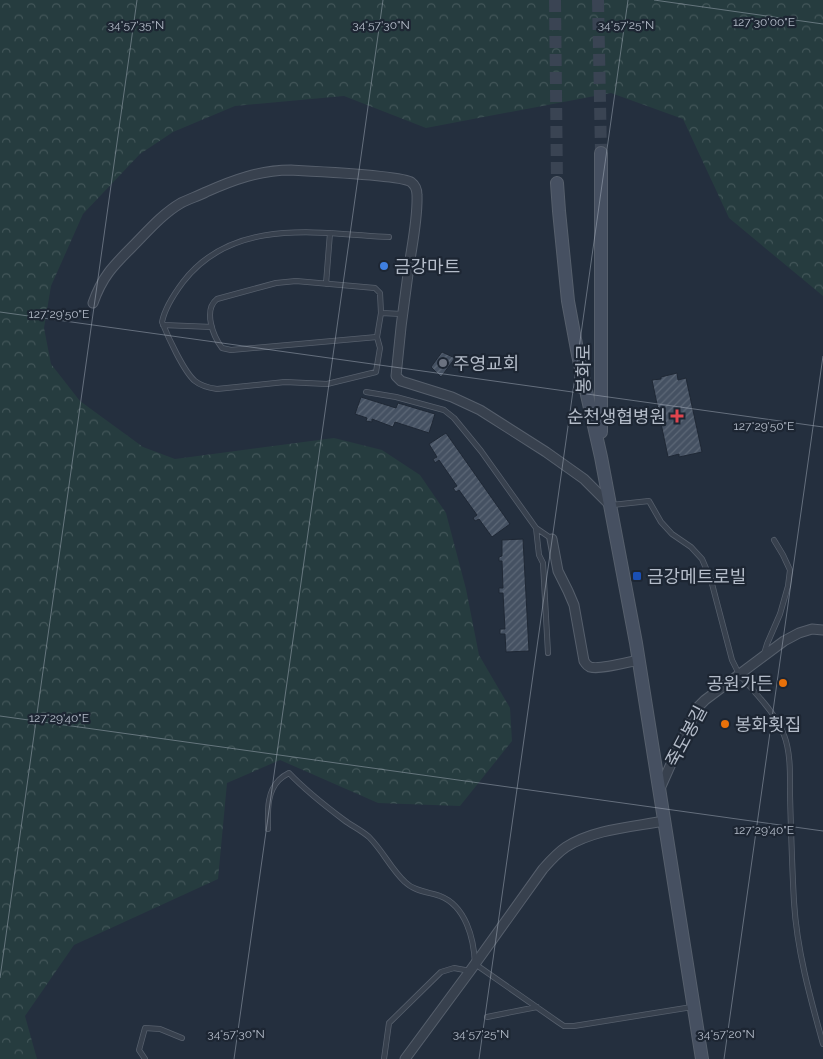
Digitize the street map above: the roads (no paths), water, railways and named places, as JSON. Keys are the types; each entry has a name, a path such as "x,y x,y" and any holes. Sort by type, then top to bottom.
{"main road":[{"name":"봉화로","path":"601,153 601,457"},
{"name":"봉화로","path":"558,183 568,301 601,457"},
{"path":"601,457 638,660 702,1059"}],"street":[{"path":"93,303 98,287 114,264 152,226 181,203 239,178 277,170 291,170 400,178 411,181 417,193 396,376 401,381 452,397 480,410 584,479 610,505"},
{"path":"552,539 558,571 574,605 584,661 592,668 600,668 638,660"},
{"name":"죽도봉길","path":"659,791 698,708 705,700 784,641 812,629 823,630"},
{"path":"405,1059 543,869 556,854 583,838 609,831 664,821"}],"lane":[{"path":"377,338 231,350 222,348 214,337 212,327 210,309 216,299 276,283 296,281 375,288 380,293 377,338 380,348 376,372 327,384 285,382 217,389 201,385 195,381 184,366 162,322 166,309 191,272 213,254 232,244 265,234 294,231 389,237"},
{"path":"326,284 330,233"},
{"path":"380,313 402,314"},
{"path":"164,325 212,327"},
{"path":"366,392 396,397 444,410 454,418 481,451 536,528 552,539"},
{"path":"610,505 649,501 661,522 672,534 691,547 702,559 711,580 732,660 738,674 766,706 786,738 789,762 794,904 800,956 823,1044"},
{"path":"536,528 539,555 543,562 548,653"},
{"path":"764,656 780,614 788,586 790,570 774,540"},
{"path":"268,829 270,796 273,787 288,773 316,799 370,839 398,875 410,887 440,896 450,901 456,907 472,939 474,951 472,968"},
{"path":"384,1059 389,1023 441,972 454,968 472,968 537,1007 564,1026 694,1007"},
{"path":"487,1018 537,1007"},
{"path":"145,1059 139,1050 145,1028 160,1029 182,1038"}],"tunnel":[{"path":"555,0 557,183"},
{"path":"598,0 601,153"}],"place":[{"name":"금강마트","path":"384,266"},
{"name":"주영교회","path":"443,363"},
{"name":"순천생협병원","path":"677,416"},
{"name":"금강메트로빌","path":"637,576"},
{"name":"공원가든","path":"783,683"},
{"name":"봉화횟집","path":"725,724"}]}
